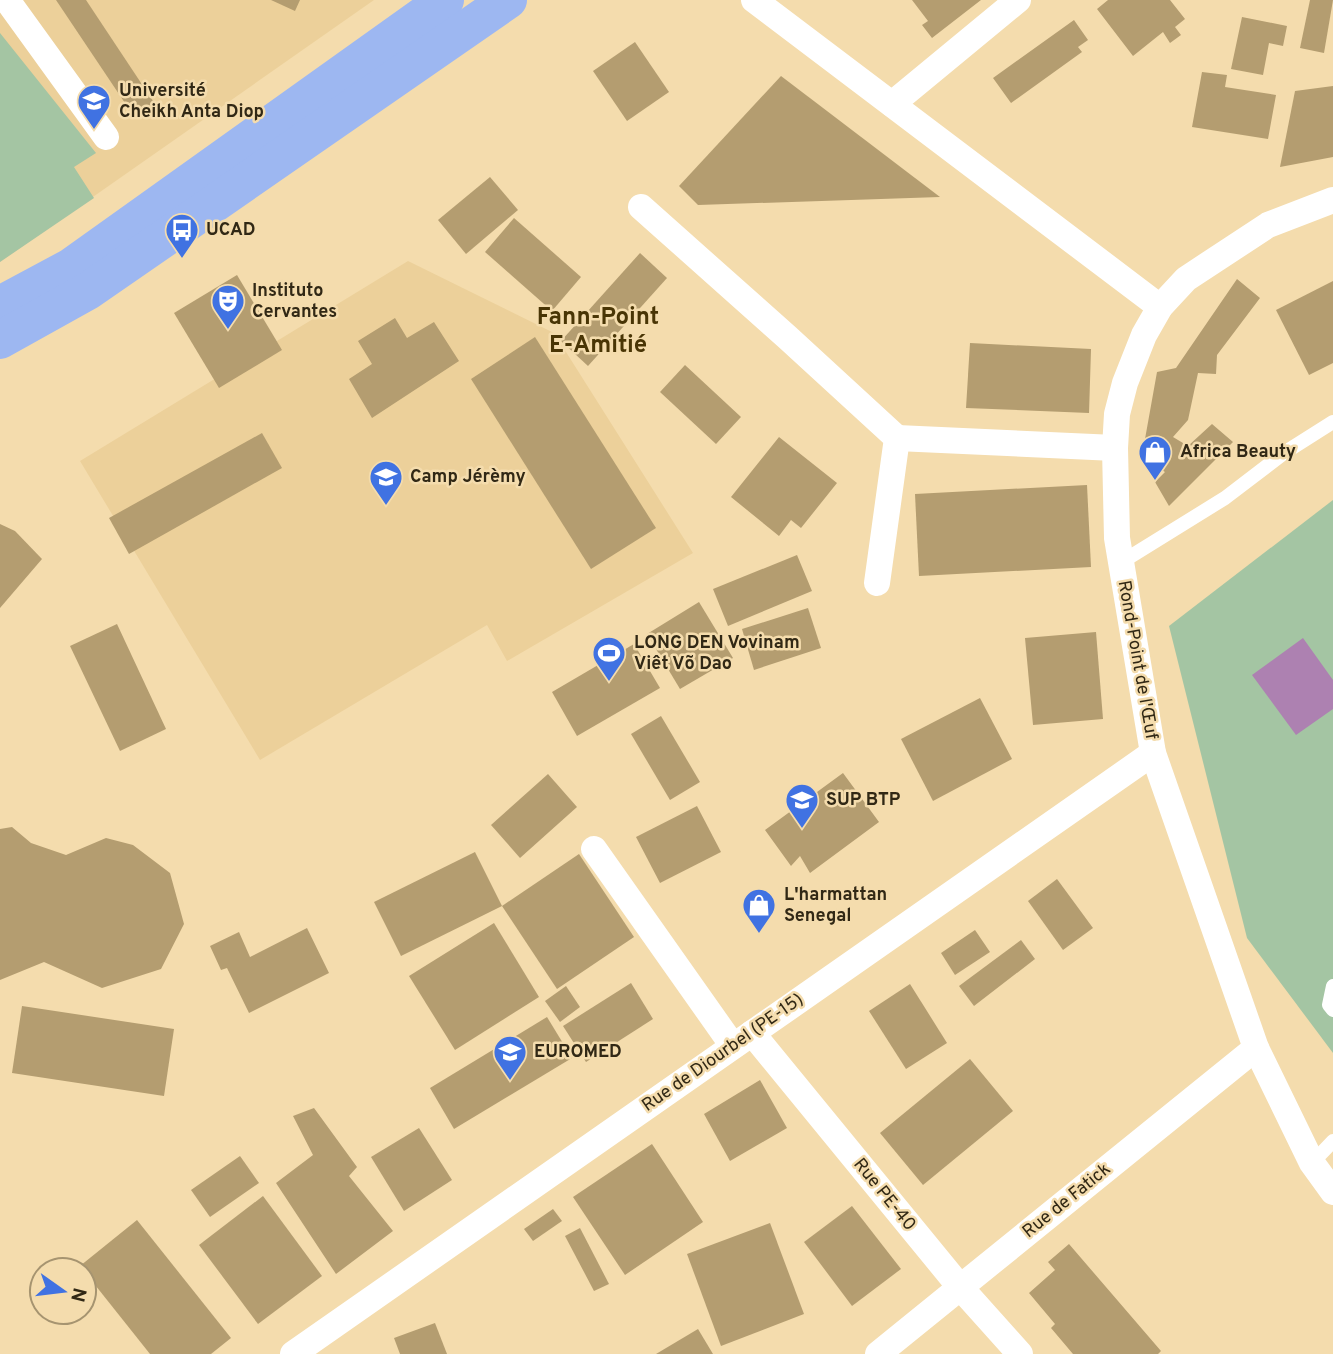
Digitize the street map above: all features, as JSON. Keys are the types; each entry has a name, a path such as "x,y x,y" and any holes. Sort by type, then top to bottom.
{"main road":[{"path":"0,304 71,267 445,0"},
{"path":"0,340 88,291 508,0"}],"street":[{"path":"7,0 106,137"},
{"path":"754,0 1160,307"},
{"path":"892,104 1018,0"},
{"name":"Rond-Point de l'Œuf","path":"1333,200 1268,225 1186,279 1160,307 1144,335 1125,383 1117,414 1115,448 1120,563 1137,646 1153,753 1256,1048 1312,1163 1333,1192"},
{"path":"641,207 897,438 1115,448"},
{"path":"877,583 897,438"},
{"name":"Rue de Diourbel (PE-15)","path":"293,1354 327,1345 742,1040 1153,753"},
{"name":"Rue PE-40","path":"594,849 742,1040 1020,1354"},
{"name":"Rue de Fatick","path":"878,1354 1256,1048"}],"lane":[{"path":"1120,563 1225,498 1284,453 1333,422"},
{"path":"1333,986 1329,1004 1333,1010"},
{"path":"1312,1163 1333,1141"}],"shaded area":[{"name":"Université Cheikh Anta Diop","path":"0,0 374,0 0,262"},
{"name":"Camp Jérèmy","path":"408,261 554,333 693,553 507,661 487,625 260,760 80,461"},
{"path":"1303,638 1333,680 1333,709 1296,735 1252,675"}],"green space":[{"path":"0,33 96,153 74,167 94,198 0,262"},
{"path":"1333,500 1333,1053 1247,938 1169,626"}],"building":[{"path":"56,0 86,0 155,104 135,118"},
{"path":"271,0 300,0 295,11"},
{"path":"912,0 981,0 932,38 922,25 928,21"},
{"path":"1108,0 1170,0 1185,19 1175,27 1181,35 1170,43 1163,32 1133,56 1097,9"},
{"path":"1310,0 1333,0 1324,53 1300,48"},
{"path":"1242,17 1287,26 1283,46 1269,43 1263,75 1231,69"},
{"path":"1074,20 1088,40 1078,47 1082,52 1011,103 993,78"},
{"path":"635,42 669,92 627,121 593,71"},
{"path":"1202,72 1227,75 1225,87 1276,95 1268,139 1192,127"},
{"path":"781,76 940,197 698,205 679,186"},
{"path":"1333,86 1333,157 1280,167 1295,91"},
{"path":"490,177 518,210 466,254 438,220"},
{"path":"514,218 581,277 552,311 485,252"},
{"path":"640,253 667,278 588,366 561,341"},
{"name":"Instituto Cervantes","path":"237,275 282,350 219,388 174,313"},
{"path":"1237,279 1260,298 1217,355 1216,374 1198,373 1188,420 1173,437 1188,446 1212,424 1233,442 1169,506 1155,482 1165,472 1147,460 1156,450 1145,439 1157,372 1176,368"},
{"path":"1333,281 1333,363 1309,375 1276,310"},
{"path":"395,318 407,338 434,322 459,361 372,418 349,379 372,364 358,341"},
{"path":"535,337 656,528 591,569 471,379"},
{"path":"970,343 1091,349 1089,413 966,408"},
{"path":"685,365 741,417 716,444 660,392"},
{"path":"262,433 282,468 129,554 109,518"},
{"path":"779,437 837,483 801,528 791,520 779,536 731,497"},
{"path":"1087,485 1091,567 919,576 915,494"},
{"path":"0,524 15,531 42,559 0,608"},
{"path":"797,555 812,591 728,626 713,589"},
{"path":"699,602 733,658 680,689 647,634"},
{"path":"808,608 821,648 754,670 742,629"},
{"path":"117,624 166,729 120,751 70,646"},
{"path":"1096,632 1103,719 1033,725 1025,638"},
{"path":"634,644 660,688 577,736 552,692"},
{"path":"980,698 1012,759 933,801 901,739"},
{"path":"661,716 700,782 670,800 631,734"},
{"path":"843,773 879,822 810,873 800,856 791,866 765,830"},
{"path":"548,774 577,807 520,858 491,825"},
{"path":"697,806 721,852 660,883 636,837"},
{"path":"12,827 31,843 66,855 106,838 133,845 170,873 184,924 161,969 102,988 44,962 0,980 0,829"},
{"path":"475,852 502,906 401,956 374,902"},
{"path":"579,854 634,937 557,989 502,906"},
{"path":"1057,879 1093,928 1063,950 1028,901"},
{"path":"494,923 539,997 455,1050 409,976"},
{"path":"307,928 329,973 249,1013 227,968 221,970 210,946 239,932 250,957"},
{"path":"975,930 990,952 955,975 941,953"},
{"path":"1021,940 1035,959 974,1006 959,986"},
{"path":"631,983 653,1019 586,1062 563,1026"},
{"path":"910,984 947,1043 906,1069 869,1011"},
{"path":"566,986 580,1007 560,1022 545,1001"},
{"path":"22,1006 174,1029 164,1096 12,1073"},
{"path":"547,1017 572,1058 454,1129 430,1088"},
{"path":"970,1059 1013,1111 923,1185 880,1133"},
{"path":"760,1080 787,1128 730,1161 704,1114"},
{"path":"314,1108 357,1167 349,1176 393,1231 336,1274 276,1183 313,1155 293,1116"},
{"path":"419,1128 452,1180 404,1211 371,1157"},
{"path":"652,1144 703,1222 625,1275 573,1197"},
{"path":"240,1156 259,1183 210,1217 191,1190"},
{"path":"263,1196 322,1276 258,1324 199,1245"},
{"path":"852,1206 901,1269 852,1306 804,1242"},
{"path":"553,1209 562,1221 533,1241 524,1229"},
{"path":"137,1220 231,1338 211,1354 150,1354 98,1289 98,1256 92,1256"},
{"path":"770,1223 804,1314 721,1346 687,1254"},
{"path":"580,1228 609,1284 594,1291 565,1236"},
{"path":"1069,1244 1161,1351 1158,1354 1073,1354 1051,1328 1055,1324 1029,1293 1055,1270 1048,1262"},
{"path":"435,1323 447,1354 400,1354 394,1338"},
{"path":"698,1329 713,1354 656,1354"}],"place":[{"name":"Université Cheikh Anta Diop","path":"94,131"},
{"name":"UCAD","path":"182,260"},
{"name":"Instituto Cervantes","path":"228,331"},
{"name":"Africa Beauty","path":"1155,482"},
{"name":"Camp Jérèmy","path":"386,507"},
{"name":"LONG DEN Vovinam Viêt Võ Dao","path":"609,683"},
{"name":"SUP BTP","path":"802,830"},
{"name":"L'harmattan Senegal","path":"759,935"},
{"name":"EUROMED","path":"510,1082"}],"district":[{"name":"Fann-Point E-Amitié","path":"598,332"}]}
